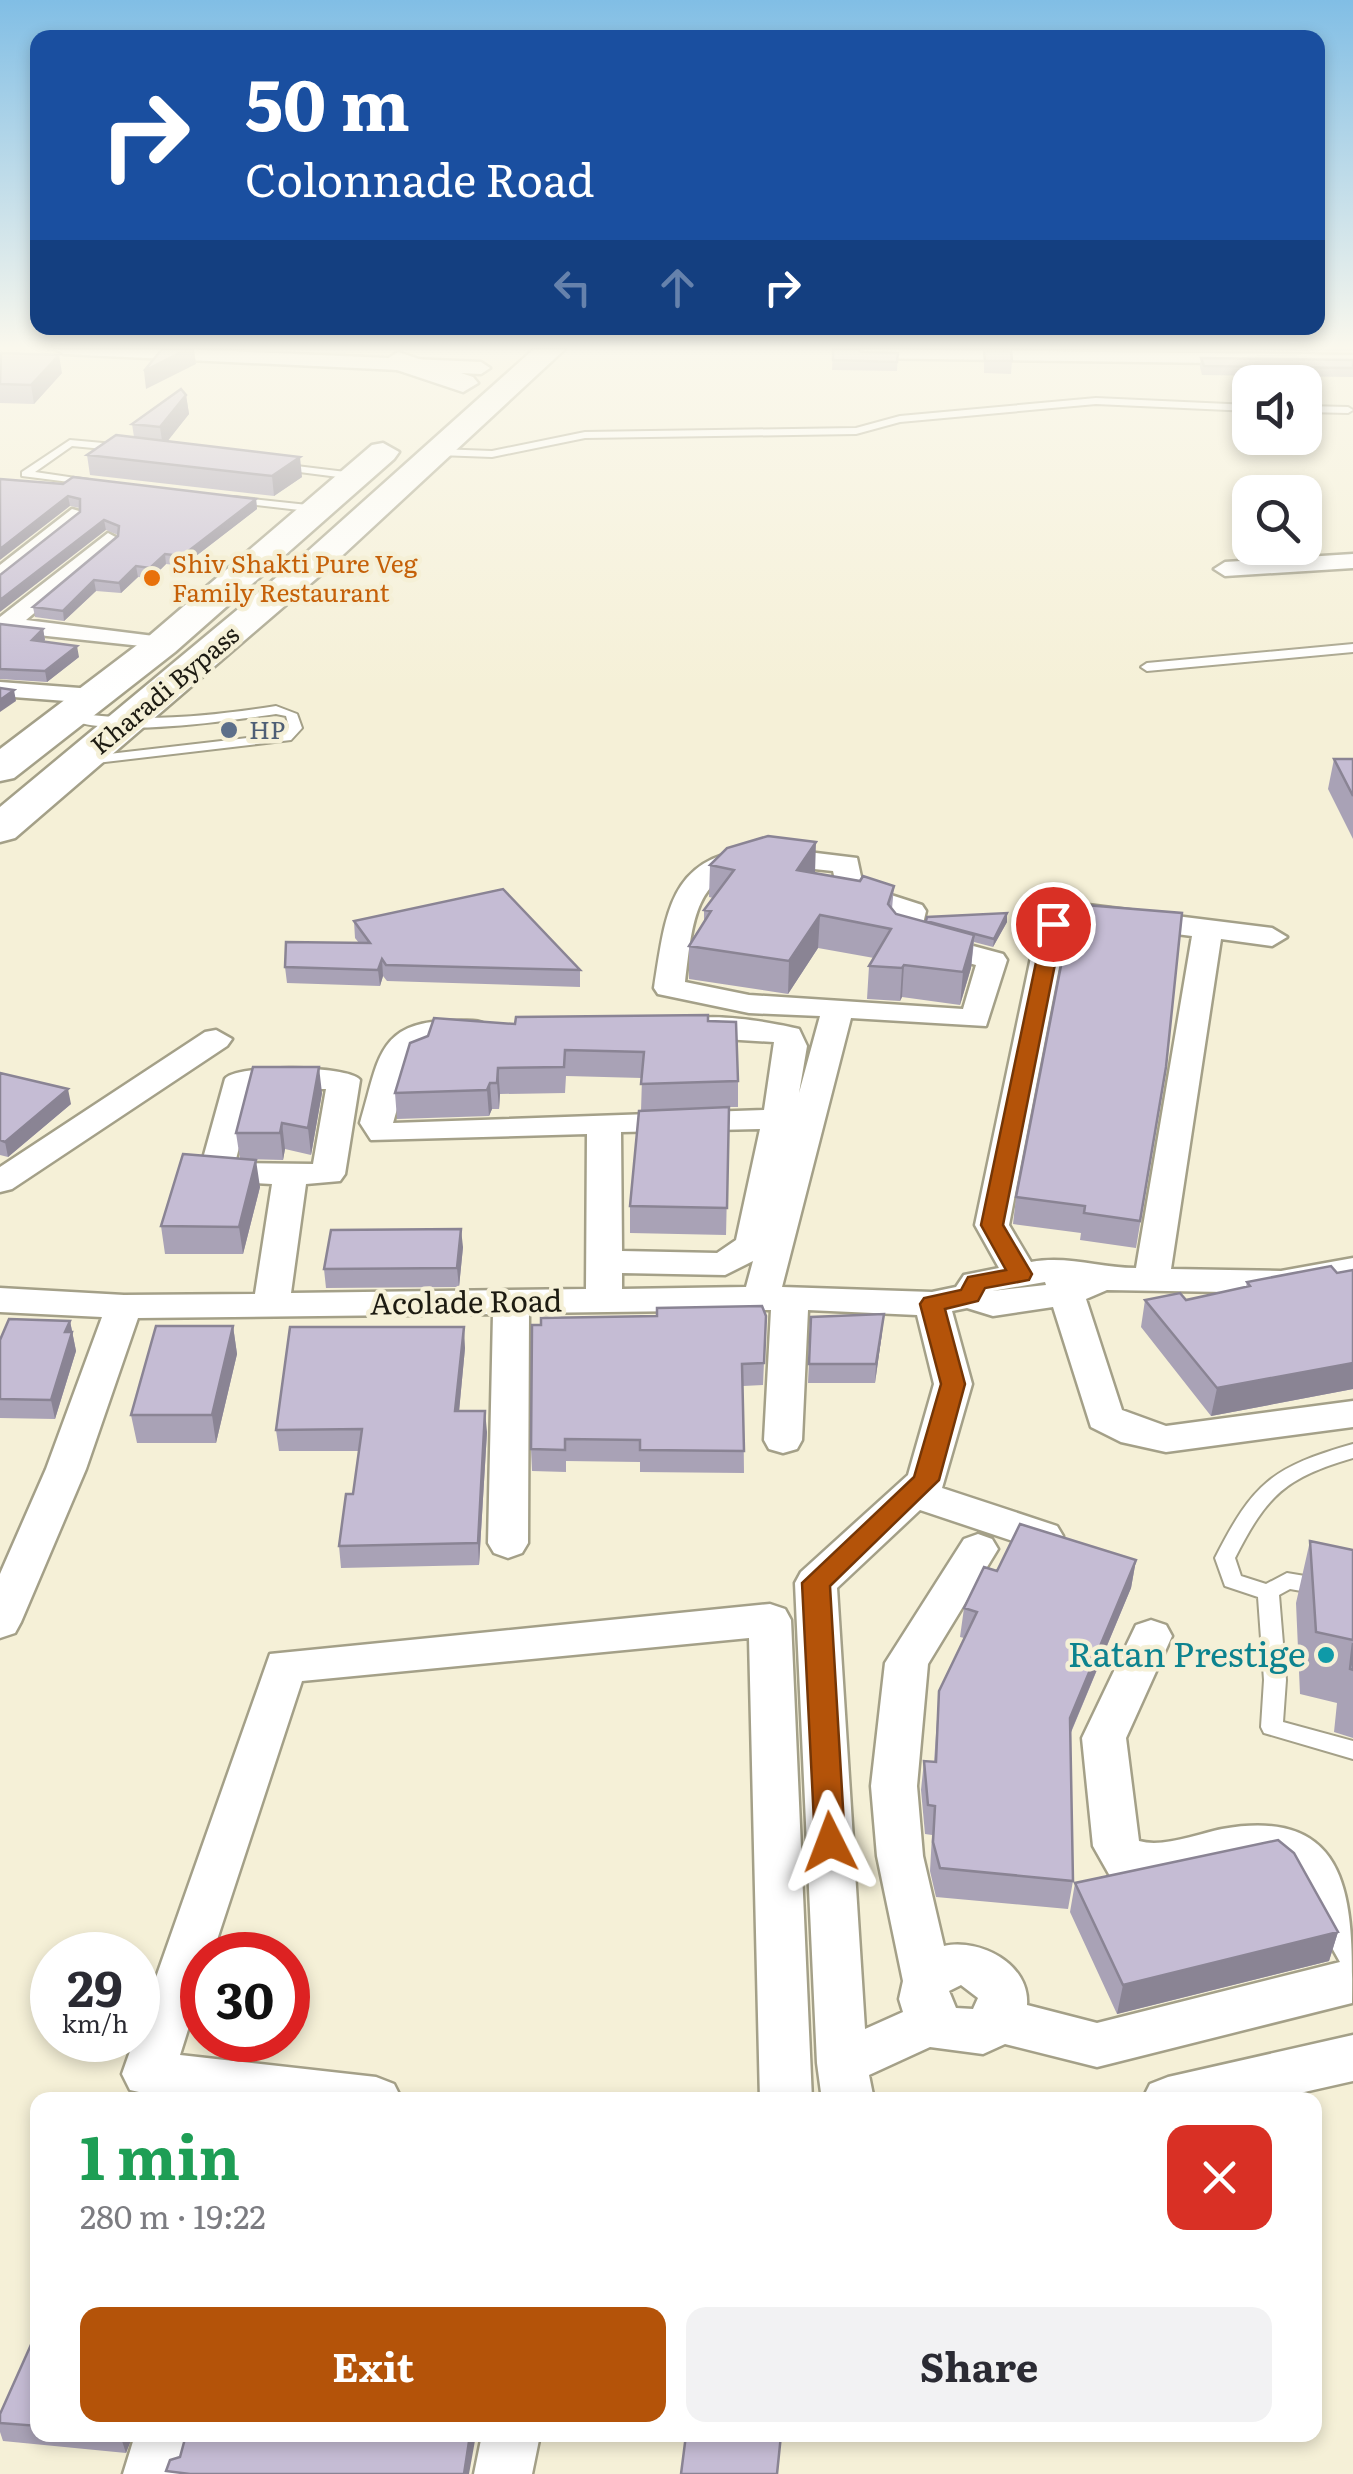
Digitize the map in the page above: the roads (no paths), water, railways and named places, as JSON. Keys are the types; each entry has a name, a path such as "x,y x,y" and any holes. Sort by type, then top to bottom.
{"highway":[{"name":"Kharadi Bypass","path":"8,758 162,644 368,464"},
{"name":"Kharadi Bypass","path":"0,829 424,464"}],"street":[{"path":"0,576 72,516"},
{"path":"4,624 108,539"},
{"path":"1224,569 1353,561"},
{"path":"4,624 162,644"},
{"path":"0,689 81,706"},
{"path":"762,852 847,864 848,890 912,911 905,938 992,960 975,1019 838,1008 749,1004 669,988 674,948 700,875 728,856 762,852"},
{"path":"1272,938 1080,914 1062,915 1053,924 992,1225 1062,1279 1105,1418 1135,1434 1166,1439 1353,1414"},
{"path":"1152,1280 1208,930"},
{"path":"783,1440 775,1299 838,1008"},
{"path":"604,1262 724,1264 754,1245 791,1046 788,1036 751,1028 656,1029"},
{"path":"504,1030 428,1031 408,1036 400,1045 376,1123 384,1133 779,1119"},
{"path":"0,1182 216,1039"},
{"path":"604,1123 604,1301"},
{"path":"271,1306 290,1174"},
{"path":"845,2081 816,1583 926,1480 953,1384 951,1300 976,1282 1062,1279 1281,1282 1353,1269"},
{"name":"Acolade Road","path":"0,1300 124,1307 775,1299 951,1300 993,1304 1062,1279"},
{"path":"508,1543 511,1302"},
{"path":"0,1622 66,1469 124,1307"},
{"path":"914,1492 1043,1536"},
{"path":"931,2000 900,1856 894,1786 907,1662 978,1549"},
{"path":"306,2092 148,2074 285,1666 770,1620 786,2092"},
{"path":"1151,1636 1104,1738 1116,1846 1126,1862 1148,1865 1252,1844 1282,1844 1304,1858 1353,1946"},
{"path":"845,2081 931,2000 948,1965 975,1966 987,1973 1003,1993 1004,2005 998,2020 1097,2045 1335,1988 1353,1979"},
{"path":"1203,2092 1353,2058"},
{"path":"152,2474 162,2442"},
{"path":"503,2474 510,2442"}],"lane":[{"path":"40,464 26,474 103,484"},
{"path":"262,464 354,476"},
{"path":"228,499 316,509"},
{"path":"1147,667 1353,648"},
{"path":"80,761 288,737 296,728 291,714 276,710 168,726 124,725 81,706"},
{"path":"1353,1450 1294,1467 1248,1511 1225,1558 1232,1581 1268,1592 1287,1581 1353,1592"},
{"path":"1268,1592 1275,1680 1272,1727 1331,1747 1353,1750"}],"place":[{"name":"Shiv Shakti Pure Veg Family Restaurant","path":"152,578"},
{"name":"HP","path":"229,730"},
{"name":"Ratan Prestige","path":"1326,1655"}]}
